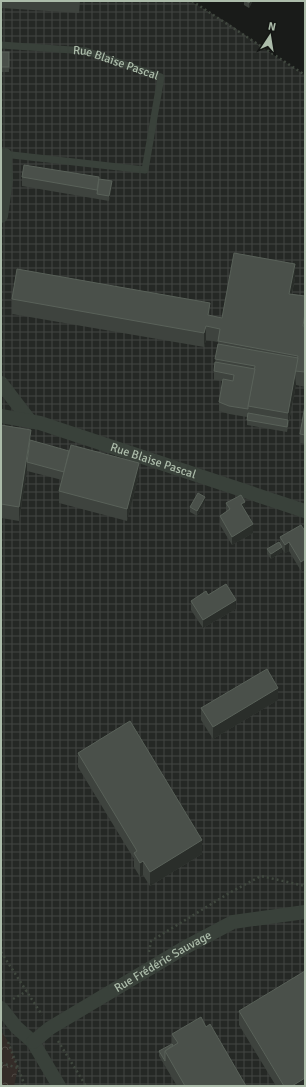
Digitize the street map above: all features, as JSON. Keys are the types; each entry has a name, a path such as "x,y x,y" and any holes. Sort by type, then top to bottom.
{"street":[{"path":"1,216 6,180 3,154"},
{"path":"1,383 30,421"},
{"name":"Rue Blaise Pascal","path":"1,416 40,423 305,511"},
{"name":"Rue Frédéric Sauvage","path":"33,1042 50,1028 184,948 233,922 305,912"},
{"path":"1,1008 16,1027 33,1042 59,1086"}],"lane":[{"name":"Rue Blaise Pascal","path":"1,45 86,50 161,78 145,170 3,154"}],"path":[{"path":"192,1 305,75"},
{"path":"1,952 27,991"},
{"path":"50,1028 86,1086"},
{"path":"5,1037 9,1043 25,1086"},
{"path":"1,1064 18,1068"}],"shaded area":[{"path":"1,1 190,1 228,23 305,75 305,1086 1,1086"}],"green space":[{"path":"1,1031 9,1043 18,1068 14,1086 1,1086"}],"building":[{"path":"1,52 9,52 9,67 1,67"},
{"path":"24,165 99,177 97,190 22,177"},
{"path":"99,179 112,181 109,196 97,194"},
{"path":"234,253 295,264 289,294 305,296 303,326 305,326 305,372 295,371 298,356 218,341 220,329 206,326 204,333 12,299 17,269 210,303 208,315 222,318"},
{"path":"218,344 298,358 288,413 248,406 255,366 215,359"},
{"path":"215,362 255,369 248,409 229,406 219,402 223,379 233,381 234,375 214,371"},
{"path":"305,405 305,435 300,434"},
{"path":"248,413 288,420 287,427 247,420"},
{"path":"1,425 31,430 19,507 1,504"},
{"path":"30,440 69,451 64,472 27,462"},
{"path":"71,445 139,463 127,509 59,491"},
{"path":"198,493 205,497 197,511 190,507"},
{"path":"241,495 245,502 241,504 253,524 232,537 220,516 230,509 226,503"},
{"path":"301,525 305,531 305,559 301,562 289,542 285,545 280,537"},
{"path":"279,542 282,547 271,554 267,549"},
{"path":"226,584 236,600 203,620 191,601 206,591 208,595"},
{"path":"267,669 278,688 213,727 201,708"},
{"path":"130,721 202,840 150,872 143,861 140,863 134,853 137,851 78,753"},
{"path":"305,971 305,1078 292,1086 284,1086 239,1011"},
{"path":"201,1017 206,1027 210,1024 246,1086 185,1086 165,1051 178,1043 172,1034"},
{"path":"172,1044 173,1045 165,1051 165,1061 159,1051"}]}
